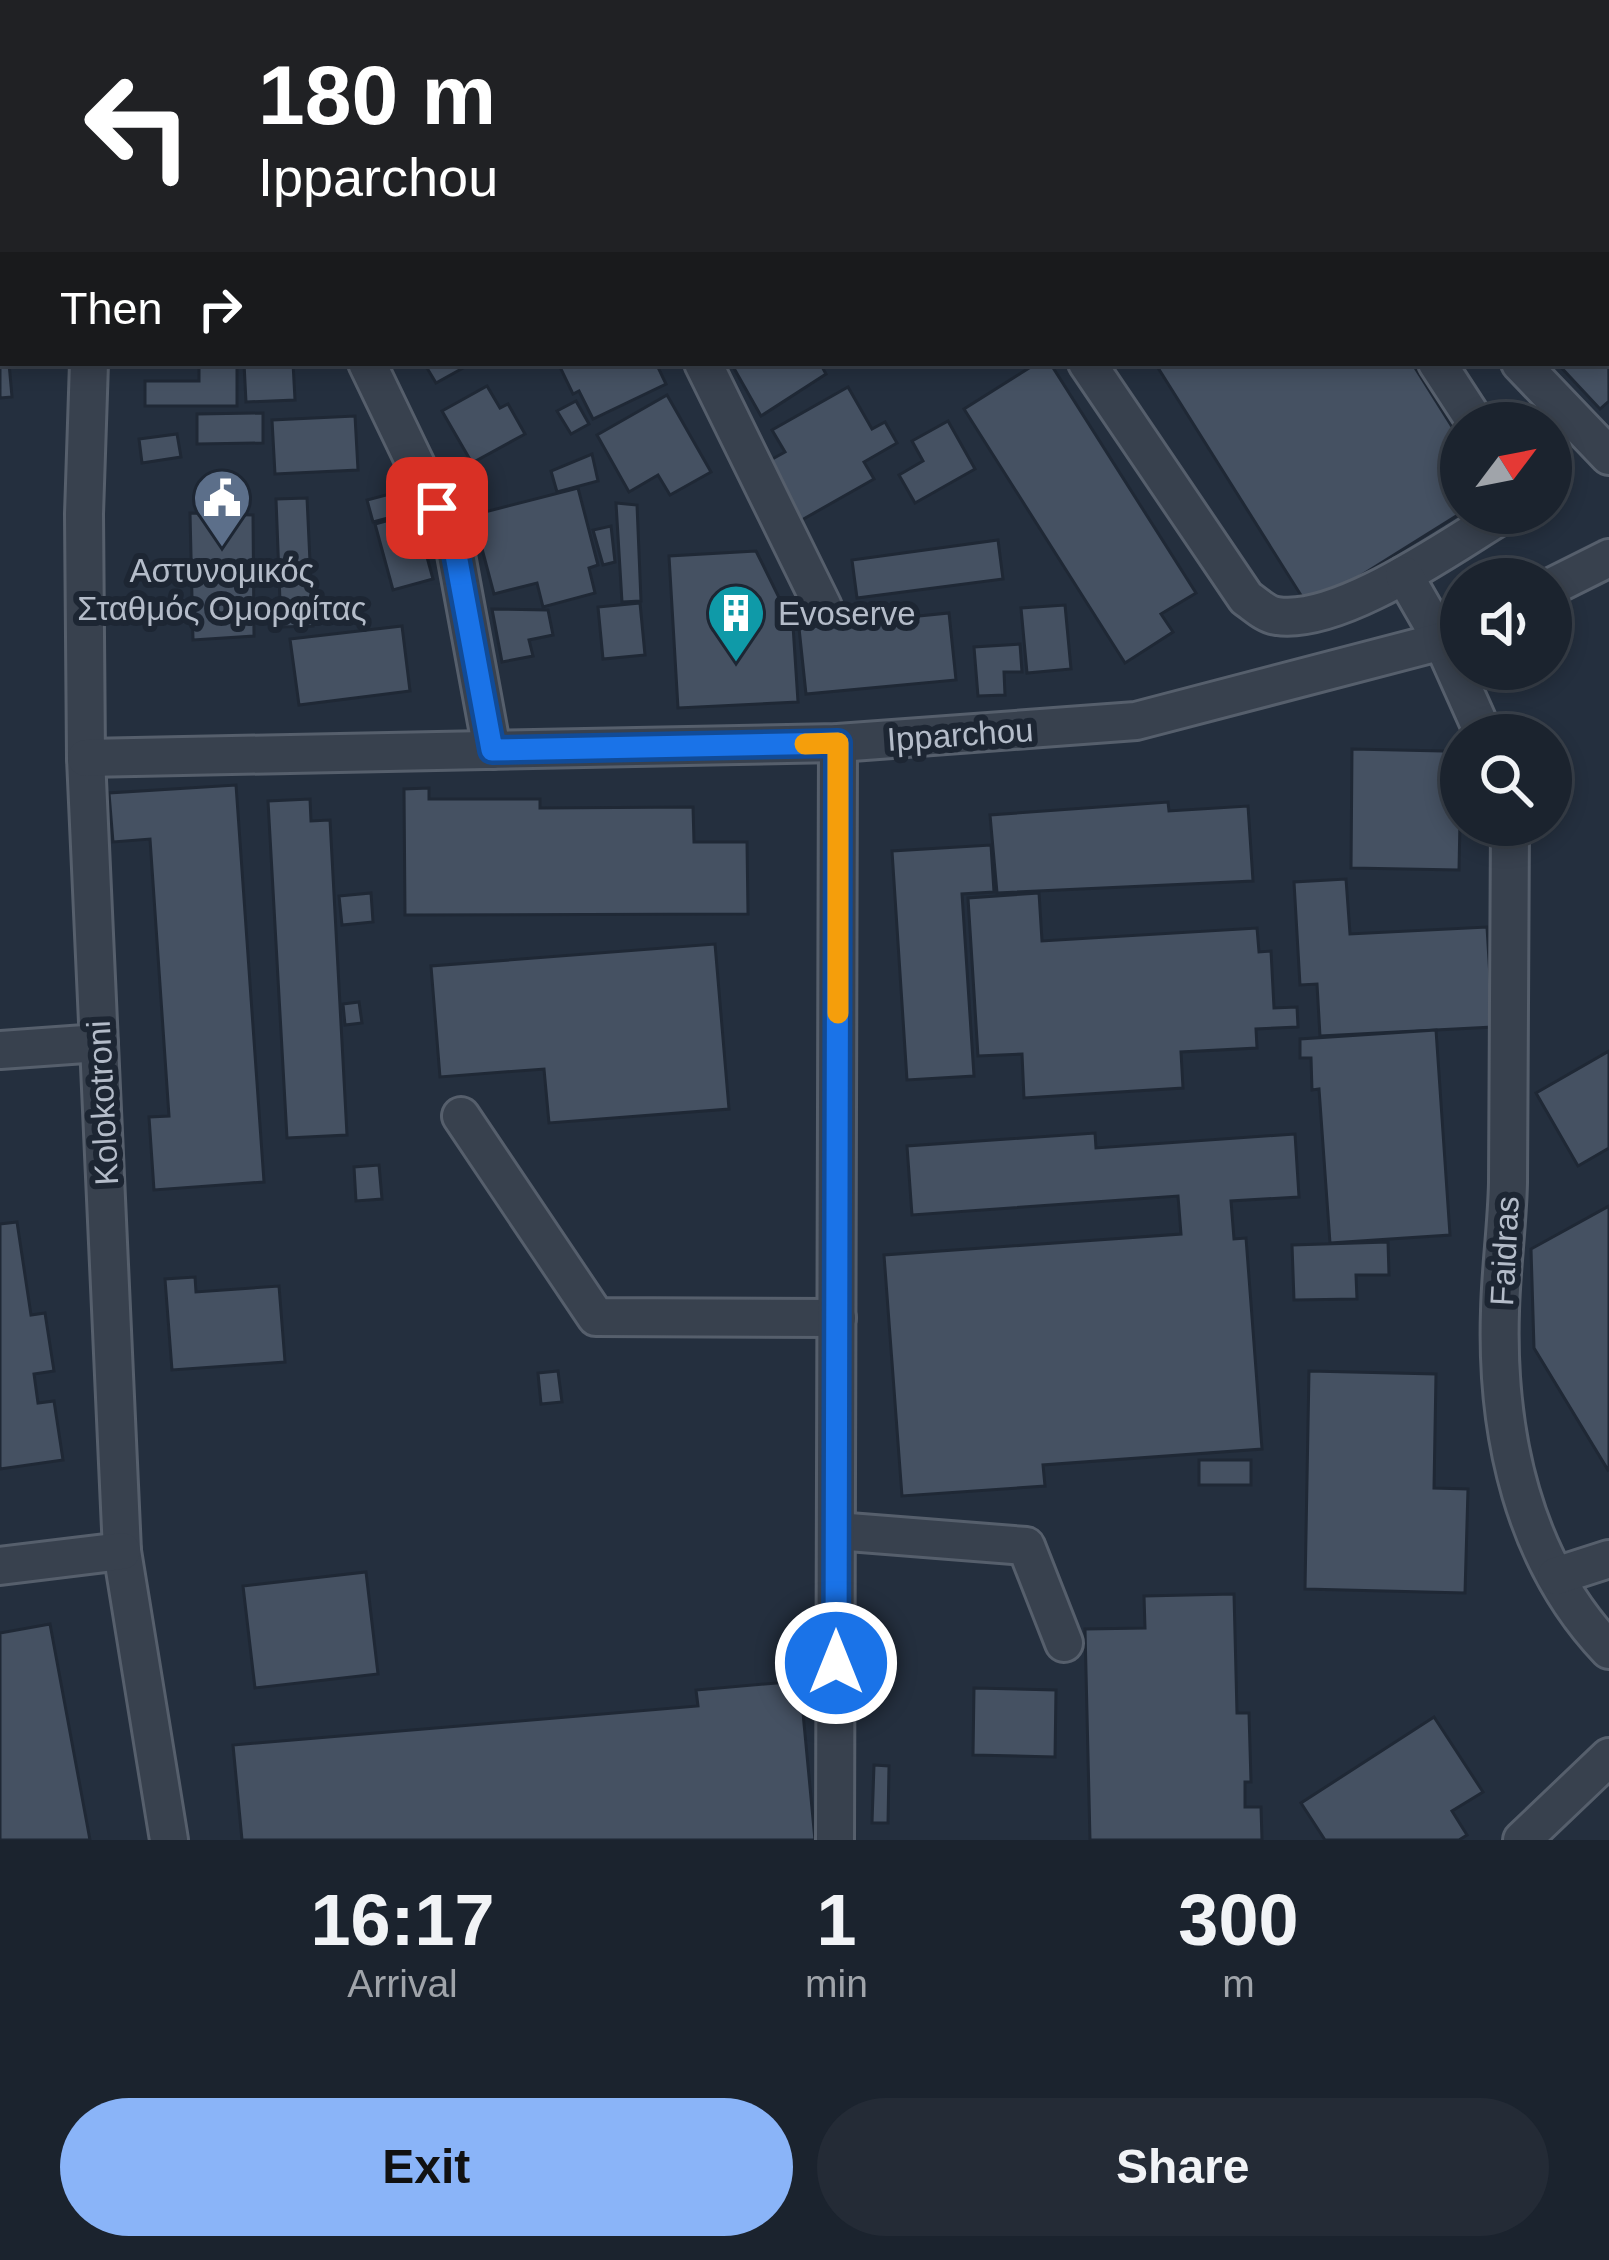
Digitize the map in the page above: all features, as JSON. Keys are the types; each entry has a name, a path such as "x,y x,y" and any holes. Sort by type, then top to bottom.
{"street":[{"name":"Kolokotroni","path":"88,366 86,758 122,1551 170,1840"},
{"path":"368,366 454,544 492,750"},
{"path":"704,366 823,607"},
{"path":"1089,366 1246,598 1273,616 1318,615 1404,575 1471,534"},
{"path":"1439,366 1462,402"},
{"path":"1523,366 1609,456"},
{"path":"1572,576 1609,558"},
{"path":"1404,575 1440,621"},
{"name":"Ipparchou","path":"86,758 838,743 1136,721 1440,639"},
{"path":"836,1840 838,743"},
{"name":"Faidras","path":"1510,846 1508,1201 1500,1312 1503,1426 1532,1529 1580,1620 1609,1650"},
{"path":"0,1050 99,1043"},
{"path":"461,1116 596,1317 837,1318"},
{"path":"836,1531 1026,1546 1064,1643"},
{"path":"0,1566 122,1551"},
{"path":"1556,1576 1607,1555"},
{"path":"1522,1840 1609,1757"}],"building":[{"path":"0,366 9,366 12,397 0,398"},
{"path":"199,366 237,366 237,406 145,406 145,381 199,381"},
{"path":"244,366 293,366 295,400 246,402"},
{"path":"426,366 467,366 436,383"},
{"path":"559,366 657,366 666,384 593,419 579,391 573,394"},
{"path":"733,366 822,366 826,374 761,416"},
{"path":"1032,366 1052,366 1196,593 1161,614 1173,632 1125,663 964,409"},
{"path":"1157,366 1414,366 1440,408 1440,526 1309,608"},
{"path":"1560,366 1609,366 1609,401 1600,409"},
{"path":"487,386 500,408 508,404 525,434 472,463 442,411"},
{"path":"848,387 872,429 885,422 897,443 864,462 874,479 800,521 767,462 785,452 772,430"},
{"path":"667,395 711,472 670,495 658,475 629,492 597,435"},
{"path":"576,401 589,424 571,434 557,411"},
{"path":"263,413 263,443 197,444 197,414"},
{"path":"355,416 358,470 275,474 272,420"},
{"path":"948,421 975,469 915,503 899,475 923,461 912,441"},
{"path":"177,434 181,457 142,463 139,439"},
{"path":"592,454 598,481 557,492 551,471"},
{"path":"578,488 598,565 589,568 595,593 543,607 537,583 494,594 473,515"},
{"path":"405,490 411,512 373,522 367,500"},
{"path":"307,498 313,626 281,627 276,499"},
{"path":"616,503 637,505 641,601 622,602"},
{"name":"Αστυνομικός Σταθμός Ομορφίτας","path":"190,513 253,515 254,636 193,640"},
{"path":"415,513 433,579 393,590 375,524"},
{"path":"611,526 615,562 603,565 593,530"},
{"path":"998,540 1003,579 857,598 852,560"},
{"name":"Evoserve","path":"756,551 793,626 798,702 678,708 669,556"},
{"path":"640,603 645,655 603,659 598,607"},
{"path":"1065,605 1071,669 1027,673 1021,608"},
{"path":"492,609 548,610 553,635 529,640 533,656 502,662"},
{"path":"949,613 956,680 806,694 799,628"},
{"path":"402,626 410,691 299,705 290,639"},
{"path":"1020,644 1022,672 1004,672 1005,695 978,696 974,647"},
{"path":"1352,749 1440,751 1440,846 1459,846 1459,870 1351,868"},
{"path":"236,785 264,1182 154,1190 149,1117 169,1116 150,839 113,842 109,793"},
{"path":"429,788 429,799 540,799 540,808 693,807 694,842 747,842 748,914 405,915 404,789"},
{"path":"310,799 311,821 330,820 347,1135 287,1138 268,801"},
{"path":"1168,802 1169,811 1248,806 1253,881 997,893 990,815"},
{"path":"991,845 994,892 962,894 974,1076 907,1080 892,851"},
{"path":"1346,879 1350,934 1487,927 1493,1027 1320,1036 1317,984 1300,985 1294,882"},
{"path":"371,893 373,922 342,925 339,896"},
{"path":"1039,893 1042,941 1257,928 1259,952 1271,951 1274,1008 1297,1007 1298,1027 1256,1029 1257,1048 1181,1052 1183,1088 1024,1098 1022,1054 978,1056 968,898"},
{"path":"715,944 729,1109 549,1123 544,1069 440,1077 431,966"},
{"path":"359,1002 362,1023 345,1025 343,1004"},
{"path":"1436,1030 1450,1235 1330,1243 1319,1089 1312,1090 1311,1058 1300,1058 1300,1039"},
{"path":"1609,1051 1609,1148 1578,1166 1536,1093"},
{"path":"1095,1133 1096,1148 1295,1134 1299,1197 1231,1201 1234,1239 1246,1238 1262,1449 1043,1465 1045,1486 902,1496 884,1255 1181,1234 1178,1196 912,1215 907,1146"},
{"path":"379,1165 382,1199 356,1201 354,1167"},
{"path":"1609,1206 1608,1470 1534,1348 1531,1249"},
{"path":"17,1222 31,1315 45,1313 54,1371 34,1374 38,1403 54,1401 63,1460 0,1469 0,1224"},
{"path":"1388,1242 1389,1275 1356,1275 1357,1299 1294,1300 1292,1245"},
{"path":"195,1277 196,1292 279,1286 285,1362 172,1370 165,1279"},
{"path":"558,1371 562,1402 541,1404 538,1373"},
{"path":"1309,1371 1436,1374 1434,1488 1468,1489 1465,1593 1305,1589"},
{"path":"1199,1460 1251,1460 1251,1485 1199,1485"},
{"path":"366,1572 378,1674 255,1688 243,1586"},
{"path":"1234,1594 1237,1713 1249,1713 1251,1782 1245,1782 1245,1807 1261,1807 1262,1840 1090,1840 1085,1629 1145,1628 1144,1596"},
{"path":"50,1624 90,1840 0,1840 0,1633"},
{"path":"800,1681 815,1840 242,1840 233,1745 698,1706 696,1690"},
{"path":"974,1688 1056,1690 1055,1757 973,1755"},
{"path":"1434,1717 1483,1792 1452,1811 1467,1835 1459,1840 1325,1840 1301,1803"},
{"path":"874,1765 889,1766 888,1823 872,1823"}],"slow traffic":[{"path":"805,744 838,743 838,1013"}],"place":[{"name":"Αστυνομικός Σταθμός Ομορφίτας","path":"222,549"},
{"name":"Evoserve","path":"736,664"}],"route":[{"path":"437,508 454,544 492,750 838,743 836,1663"}]}
